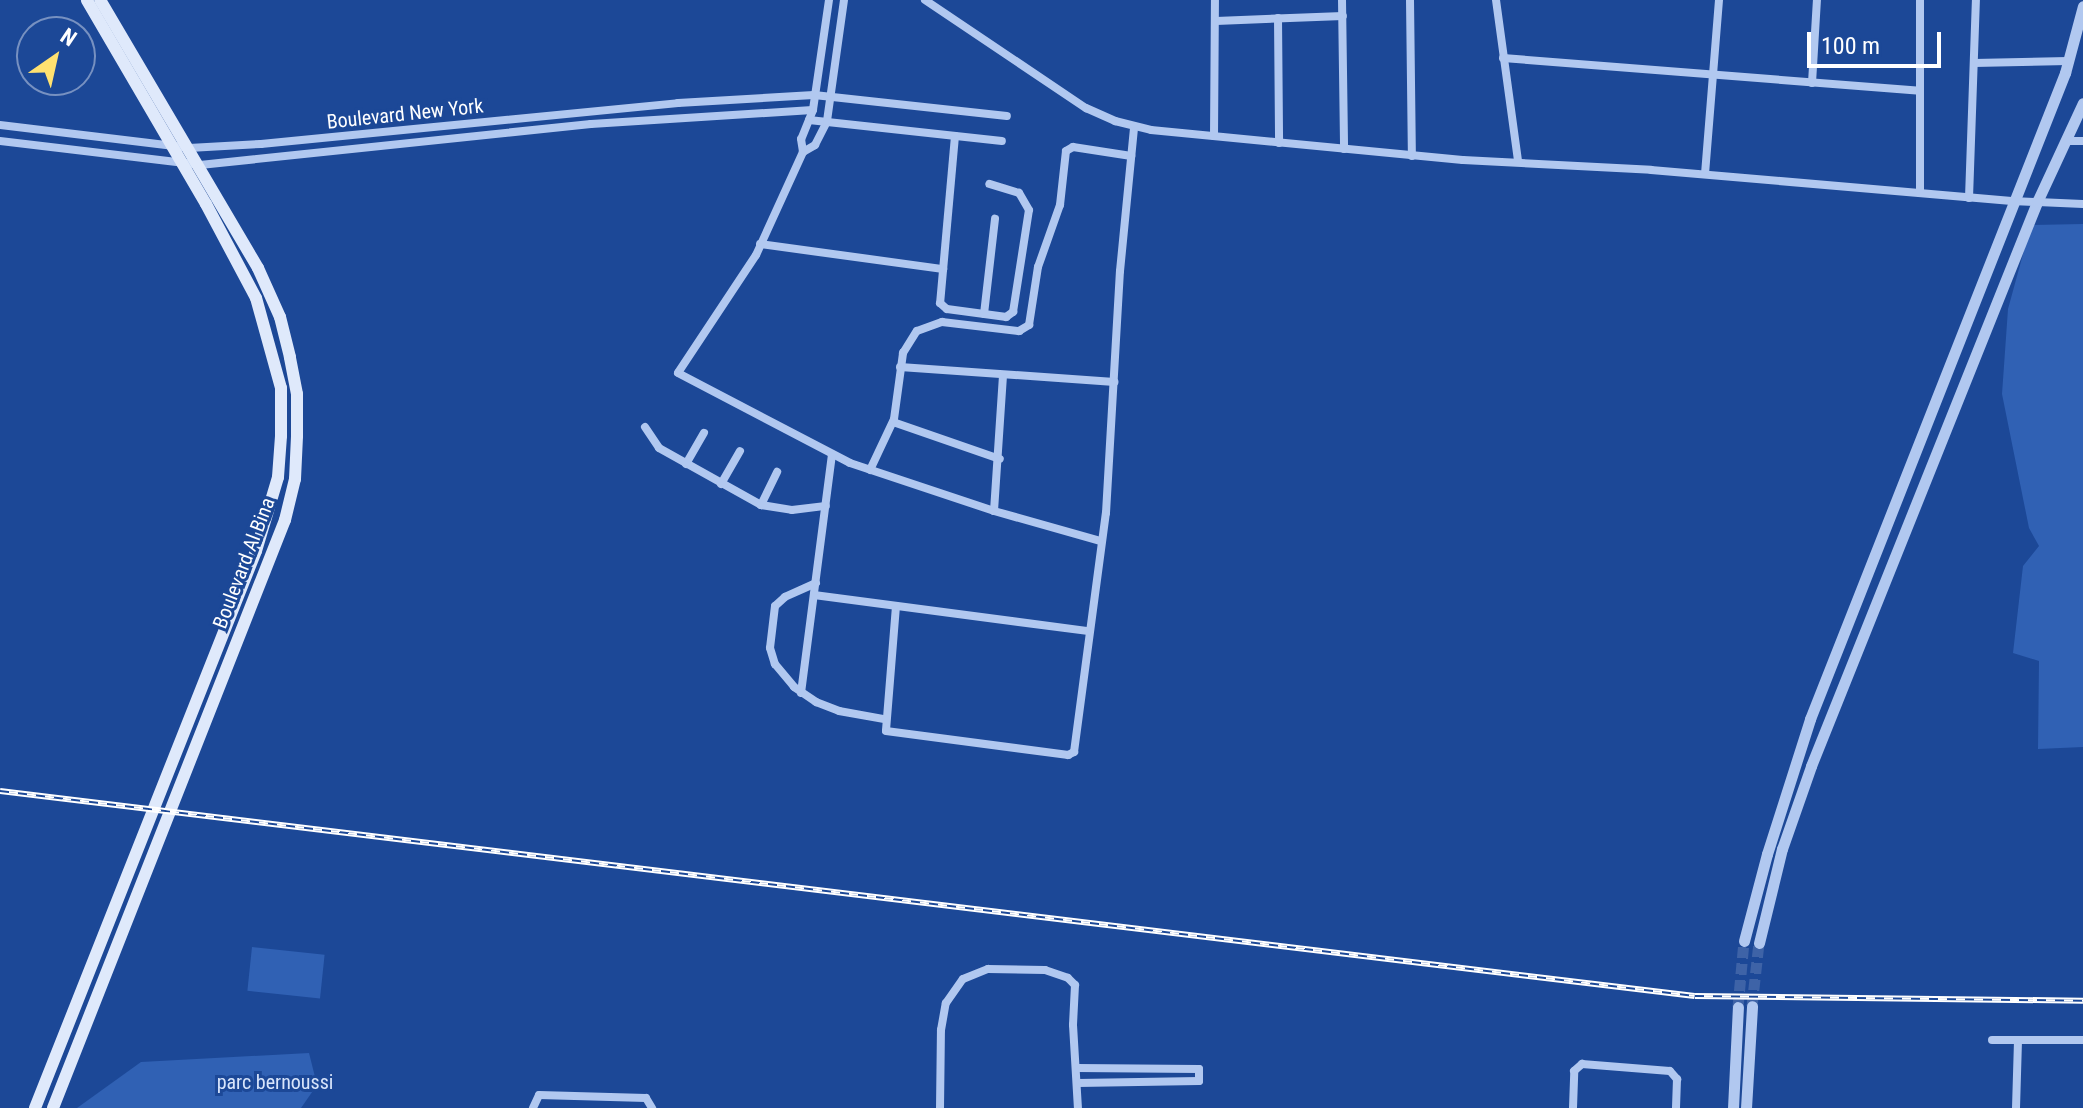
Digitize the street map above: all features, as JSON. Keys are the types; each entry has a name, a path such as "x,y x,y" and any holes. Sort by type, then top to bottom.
{"main road":[{"name":"Boulevard Al Bina","path":"35,1108 256,551 278,477 281,388 256,298 206,204 169,146 87,0"},
{"name":"Boulevard Al Bina","path":"53,1108 276,543 295,479 297,394 280,317 258,268 200,165 163,110 100,0"}],"street":[{"path":"829,0 813,110 801,139 803,152 760,244 678,373 832,455 994,511 1101,541"},
{"path":"803,152 815,145 827,121 844,0"},
{"path":"925,0 1072,100 1100,115 1134,127 1412,156 1705,174 1969,198 2083,204"},
{"path":"1214,136 1215,0"},
{"path":"1342,0 1344,149"},
{"path":"1410,0 1412,156"},
{"path":"1496,0 1518,161"},
{"path":"1705,174 1719,0"},
{"path":"1812,83 1817,0"},
{"path":"1920,0 1920,193"},
{"path":"1969,198 1976,0"},
{"path":"1744,941 1810,719 2068,61 2083,6"},
{"path":"1216,21 1343,16"},
{"path":"1278,18 1279,143"},
{"path":"1503,58 1920,91"},
{"path":"1974,63 2068,61"},
{"name":"Boulevard New York","path":"0,125 189,148 261,144 678,103 814,95 1007,116"},
{"path":"678,103 678,116"},
{"path":"1759,943 1795,812 2037,202 2083,103"},
{"name":"Boulevard New York","path":"0,141 200,165 678,116 813,110"},
{"path":"590,111 591,124"},
{"path":"809,120 1002,141"},
{"path":"896,606 884,719 884,729 890,734 1070,755 1075,750 1101,541 1134,127"},
{"path":"422,128 425,141"},
{"path":"955,136 941,306 1006,317 1013,312 1029,214 1019,193 989,184"},
{"path":"2067,141 2083,141"},
{"path":"870,470 893,422 900,367 909,341 929,325 942,322 1019,331 1027,328 1038,267 1060,205 1066,151 1073,147 1131,156"},
{"path":"984,314 995,219"},
{"path":"760,244 943,269"},
{"path":"900,367 1114,382"},
{"path":"994,511 1000,459 1003,375"},
{"path":"893,422 1000,459"},
{"path":"645,427 659,448 761,505 792,510 826,506"},
{"path":"686,464 704,433"},
{"path":"721,484 740,451"},
{"path":"801,693 832,455"},
{"path":"761,505 777,472"},
{"path":"816,583 781,599 774,610 770,653 778,669 801,693 839,711 884,719"},
{"path":"814,595 1089,631"},
{"path":"1781,809 1795,812"},
{"path":"940,1108 942,1016 953,989 975,971 1045,970 1068,978 1075,985 1073,1025 1078,1108"},
{"path":"1746,1108 1752,1006"},
{"path":"1733,1108 1738,1007"},
{"path":"1992,1040 2083,1040"},
{"path":"2016,1108 2018,1040"},
{"path":"1573,1108 1574,1071 1582,1064 1670,1071 1677,1079 1676,1108"},
{"path":"1077,1068 1199,1069 1199,1081 1078,1083"},
{"path":"1146,1068 1146,1082"},
{"path":"533,1108 539,1095 646,1098 652,1108"}],"green space":[{"path":"2083,224 2083,747 2038,749 2039,661 2013,653 2023,566 2039,546 2029,528 2002,394 2008,309 2031,225"},
{"path":"252,947 325,955 320,998 247,991"},
{"name":"parc bernoussi","path":"309,1053 317,1085 301,1108 77,1108 141,1062"}],"tunnel":[{"path":"1738,1007 1744,941"},
{"path":"1752,1006 1759,943"}],"railway":[{"path":"0,791 1695,996 2083,1001"}]}
